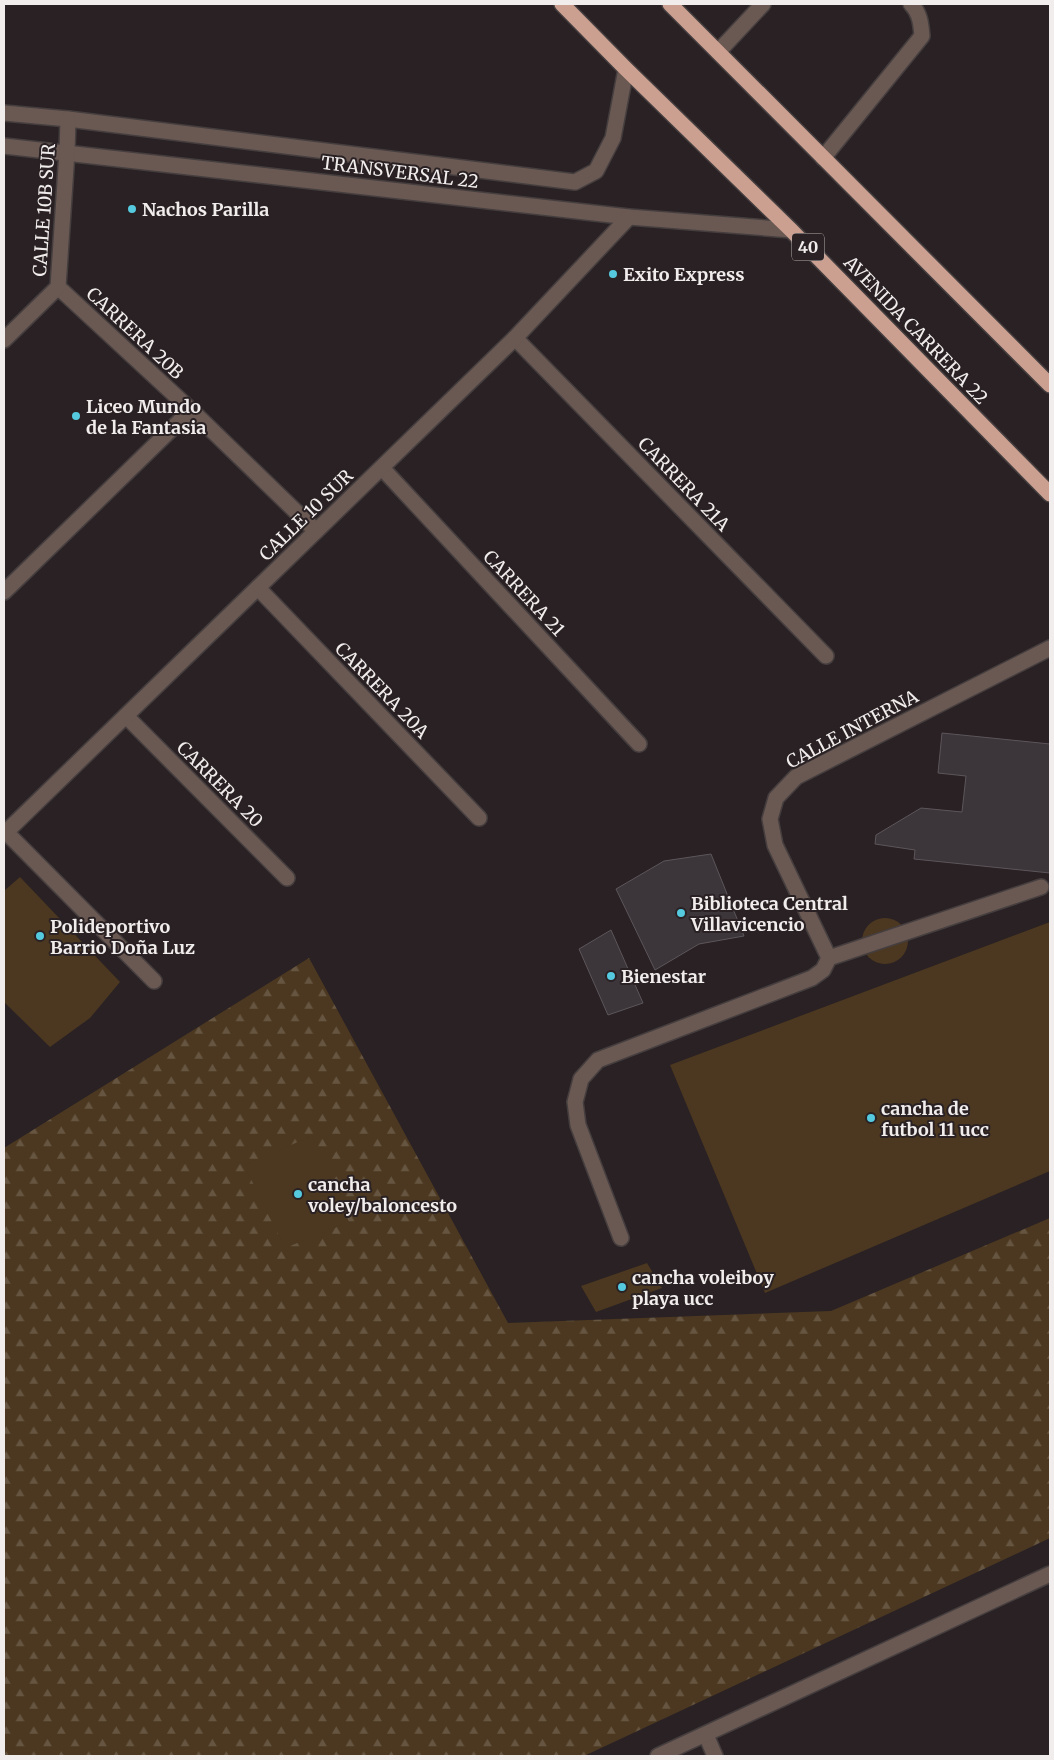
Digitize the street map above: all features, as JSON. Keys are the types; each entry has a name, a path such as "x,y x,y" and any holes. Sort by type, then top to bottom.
{"highway":[{"name":"AVENIDA CARRERA 22","path":"562,4 626,69 792,230 1050,494"},
{"path":"670,4 1050,385"}],"street":[{"path":"718,52 763,4"},
{"path":"824,158 922,36 921,22 911,4"},
{"name":"TRANSVERSAL 22","path":"4,113 68,119 575,182 596,171 613,138 626,69"},
{"name":"CALLE 10B SUR","path":"4,340 58,287 68,119"},
{"name":"TRANSVERSAL 22","path":"4,146 629,217 792,230"},
{"name":"CALLE 10 SUR","path":"5,833 515,338 629,217"},
{"name":"CARRERA 20B","path":"58,287 191,410 316,531"},
{"name":"CARRERA 21A","path":"515,338 826,656"},
{"path":"4,592 191,410"},
{"name":"CARRERA 21","path":"382,468 639,744"},
{"name":"CARRERA 20A","path":"258,588 480,818"},
{"name":"CALLE INTERNA","path":"829,958 774,845 770,819 776,798 796,777 1050,648"},
{"name":"CARRERA 20","path":"126,716 286,878"},
{"path":"5,833 154,981"},
{"path":"621,1238 578,1125 575,1102 581,1079 598,1060 812,978 823,970 829,958 1041,887"},
{"path":"658,1756 1050,1574"},
{"path":"706,1735 715,1756"}],"green space":[{"name":"Polideportivo Barrio Doña Luz","path":"20,877 120,982 90,1018 50,1047 4,1002 4,891"},
{"path":"885,918 898,922 904,928 908,941 904,954 898,960 885,964 872,960 866,954 862,941 866,928 872,922"},
{"name":"cancha de futbol 11 ucc","path":"1050,922 1050,1171 765,1293 670,1065"},
{"path":"309,958 508,1323 831,1311 1050,1218 1050,1538 584,1756 4,1756 4,1148"},
{"name":"cancha voley/baloncesto","path":"312,1136 349,1222 285,1248 244,1165"},
{"name":"cancha voleiboy playa ucc","path":"647,1263 662,1288 596,1312 581,1286"}],"building":[{"path":"942,733 1050,744 1050,873 914,859 915,850 875,844 876,835 921,808 962,812 966,776 938,773"},
{"name":"Biblioteca Central Villavicencio","path":"711,854 744,936 699,944 655,970 616,889 664,861"},
{"name":"Bienestar","path":"611,930 643,1003 608,1015 579,949"}],"place":[{"name":"Nachos Parilla","path":"132,209"},
{"name":"Exito Express","path":"613,274"},
{"name":"Liceo Mundo de la Fantasia","path":"76,416"},
{"name":"Biblioteca Central Villavicencio","path":"681,913"},
{"name":"Polideportivo Barrio Doña Luz","path":"40,936"},
{"name":"Bienestar","path":"611,976"},
{"name":"cancha de futbol 11 ucc","path":"871,1118"},
{"name":"cancha voley/baloncesto","path":"298,1194"},
{"name":"cancha voleiboy playa ucc","path":"622,1287"}]}
